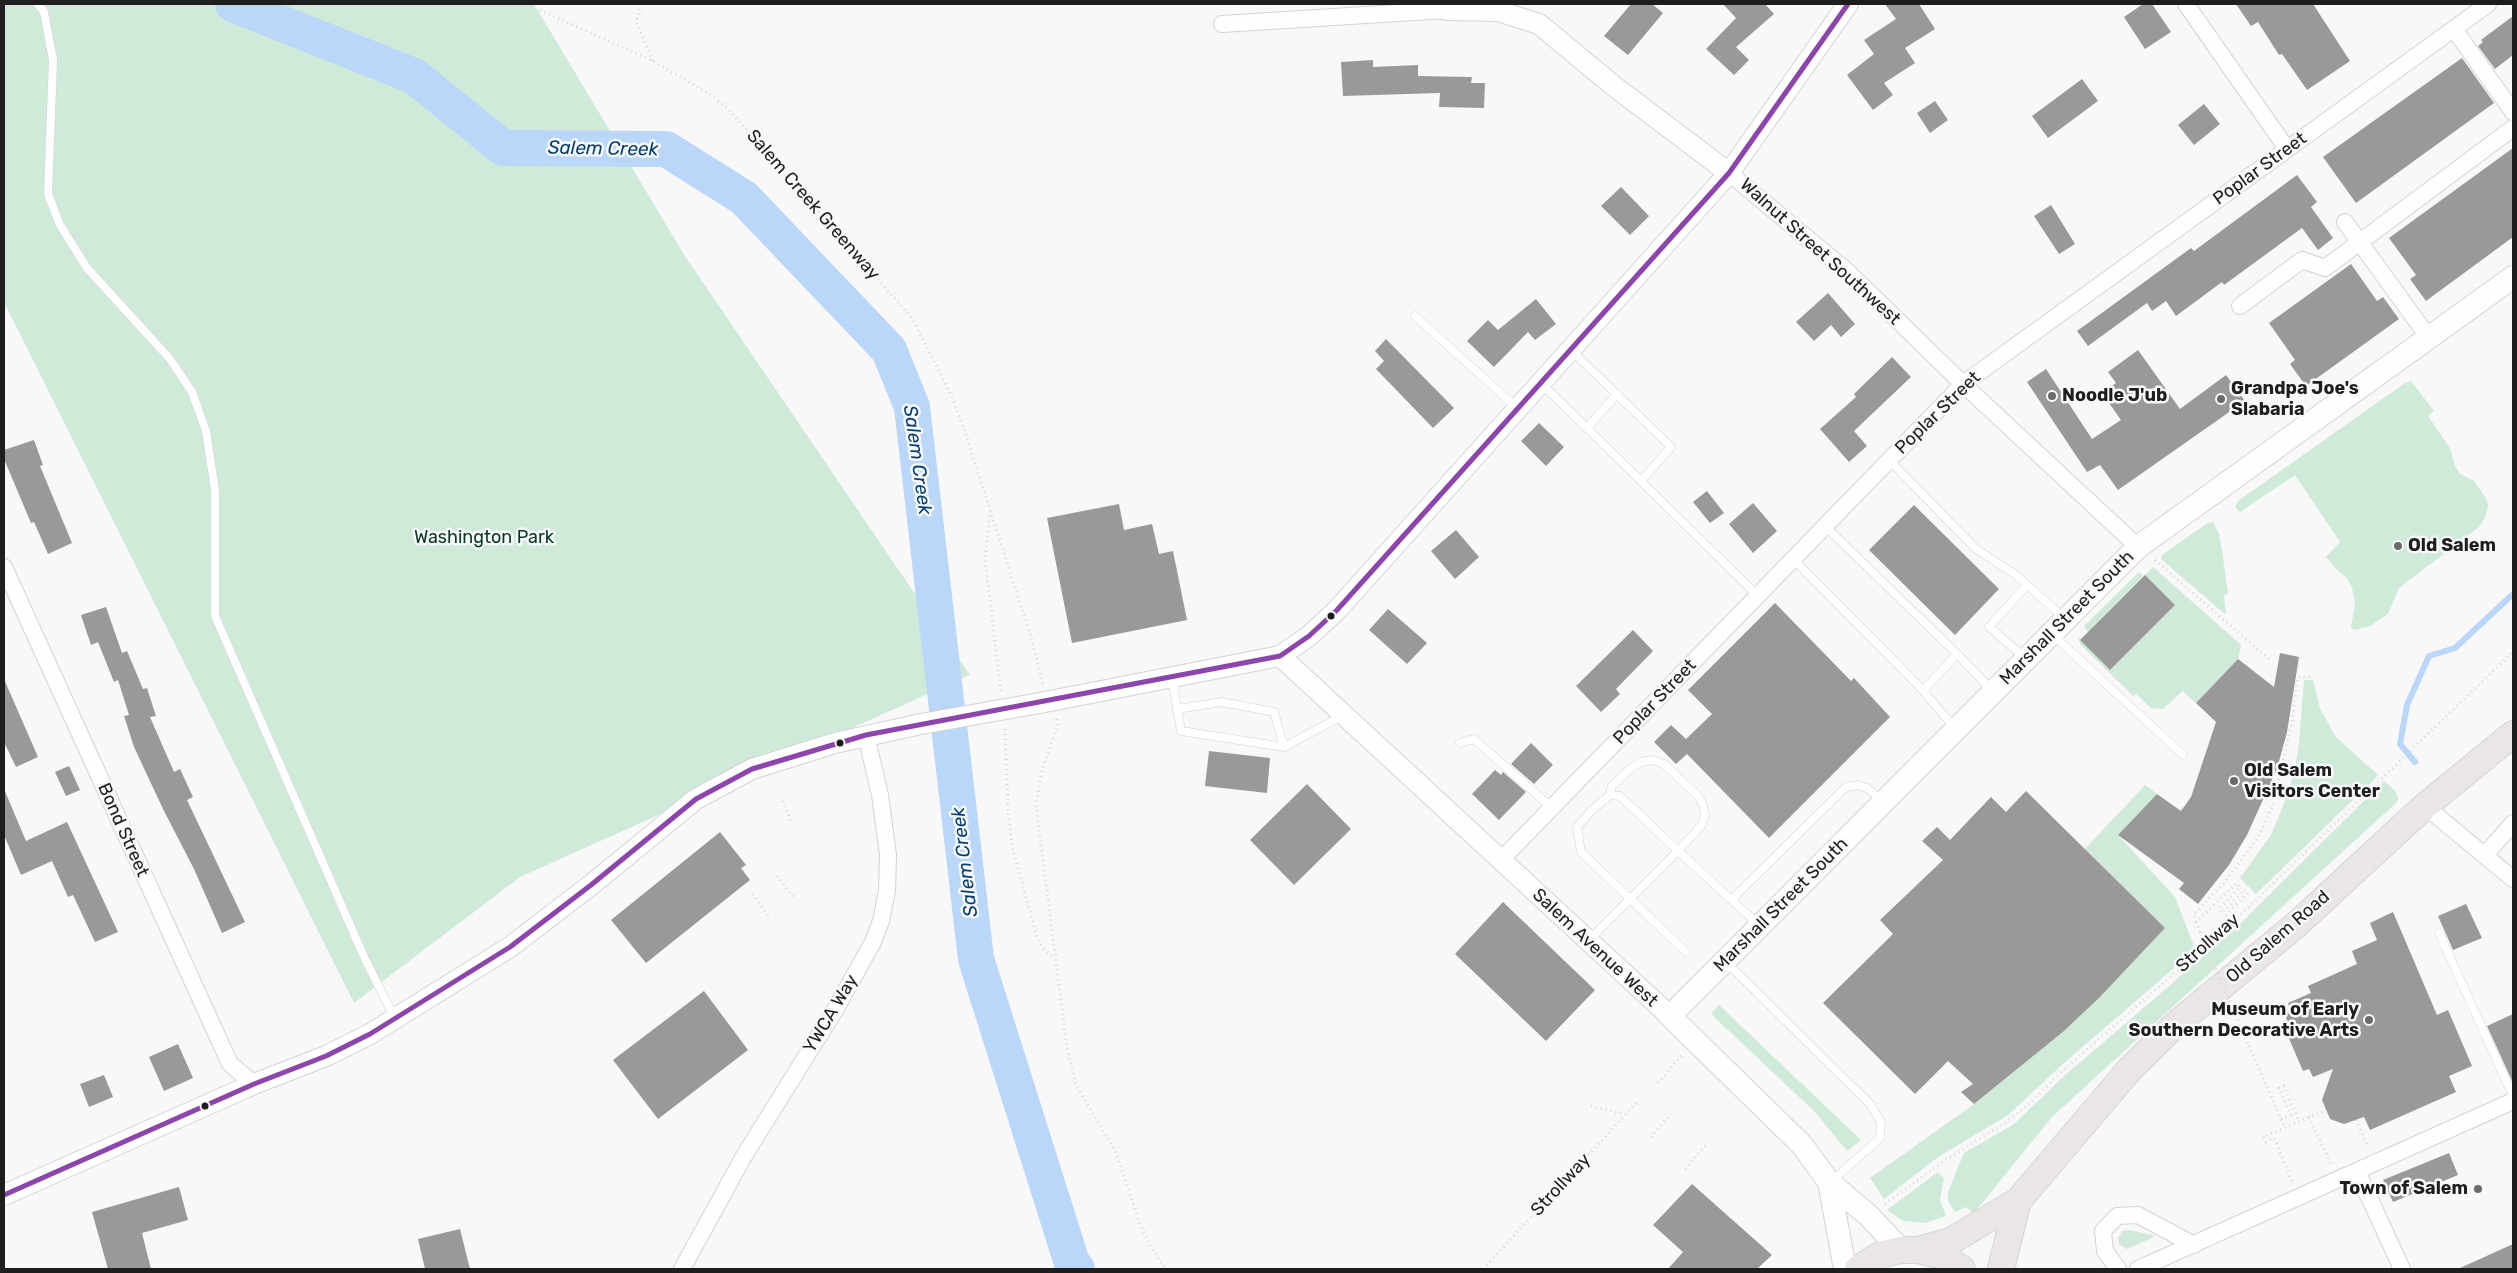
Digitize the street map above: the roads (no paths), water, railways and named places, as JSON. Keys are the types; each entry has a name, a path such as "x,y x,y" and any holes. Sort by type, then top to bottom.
{"main road":[{"name":"Marshall Street South","path":"1670,1016 2059,626 2146,552 2429,338 2513,277"},
{"name":"Old Salem Road","path":"1858,1269 1880,1255 1951,1241 2018,1201 2130,1069 2174,1025 2297,924 2425,806 2513,734"},
{"name":"Salem Avenue West","path":"1670,1016 1802,1145 1830,1182 1910,1250"},
{"path":"1830,1182 1844,1269"},
{"name":"Old Salem Road","path":"2001,1269 2018,1201"},
{"path":"1910,1250 1942,1256 1962,1269"}],"street":[{"path":"4,1195 254,1084 326,1056 395,1019 510,947 591,885 696,799 752,769 790,756 866,735 921,724 1042,694 1172,677 1280,656 1309,636 1337,610 1730,172 1848,4"},
{"path":"2186,4 2287,149"},
{"name":"Poplar Street","path":"1500,861 1963,384 2454,28 2472,12 2488,4"},
{"path":"1222,24 1446,7"},
{"name":"Walnut Street Southwest","path":"1446,7 1498,11 1539,24 1615,87 1730,172 1849,274 1963,384 2146,552"},
{"path":"2454,28 2513,112"},
{"path":"2240,306 2302,260 2325,268 2513,128"},
{"path":"2344,222 2429,338"},
{"name":"Bond Street","path":"4,567 230,1064 254,1084"},
{"name":"Salem Avenue West","path":"1280,656 1670,1016"},
{"name":"YWCA Way","path":"682,1269 744,1156 835,1010 873,942 881,921 887,891 888,856 880,795 866,735"},
{"path":"2425,806 2486,854 2513,879"},
{"path":"2486,854 2513,823"},
{"path":"2138,1269 2513,1101"},
{"path":"2357,1171 2402,1269"},
{"path":"2118,1269 2105,1251 2103,1231 2117,1216 2138,1216 2194,1245"}],"lane":[{"path":"38,4 44,12 54,60 48,194 60,225 87,268 170,359 192,392 206,431 215,490 215,616 366,959 395,1019"},
{"path":"1415,316 1517,409"},
{"path":"1571,349 1671,447 1641,481"},
{"path":"1541,382 1758,596"},
{"path":"1587,428 1616,394"},
{"path":"1889,460 1976,549 2027,585 2059,626 2183,755"},
{"path":"1825,526 1994,692"},
{"path":"1793,559 1923,691 1956,729"},
{"path":"2026,659 1989,626 2027,585"},
{"path":"1923,691 1957,654"},
{"path":"1172,677 1180,730 1284,747 1344,715"},
{"path":"1177,709 1222,702 1274,712 1284,747"},
{"path":"1460,743 1474,739 1552,808"},
{"path":"1587,941 1629,900 1678,851 1701,826 1704,815 1698,796 1664,764 1653,760 1641,762 1612,786 1610,795 1590,812 1577,827 1578,840 1581,852 1629,900 1686,952"},
{"path":"1731,900 1846,787 1857,784 1867,788 1883,802"},
{"path":"1610,795 1620,796 1760,926"},
{"path":"2439,933 2513,1096"},
{"path":"1725,961 1871,1105 1881,1123 1880,1138 1830,1182"}],"waterway":[{"name":"Salem Creek","path":"233,4 414,76 503,148 666,149 744,198 889,350 912,407 976,959 1072,1263 1077,1269"},
{"path":"2415,762 2400,744 2407,705 2429,656 2455,648 2513,594"}],"place":[{"name":"Noodle J'ub","path":"2052,396"},
{"name":"Grandpa Joe's Slabaria","path":"2221,399"},
{"name":"Old Salem","path":"2398,546"},
{"name":"Old Salem Visitors Center","path":"2234,781"},
{"name":"Museum of Early Southern Decorative Arts","path":"2369,1020"},
{"name":"Town of Salem","path":"2478,1189"}],"park label":[{"name":"Washington Park","path":"484,538"}]}
